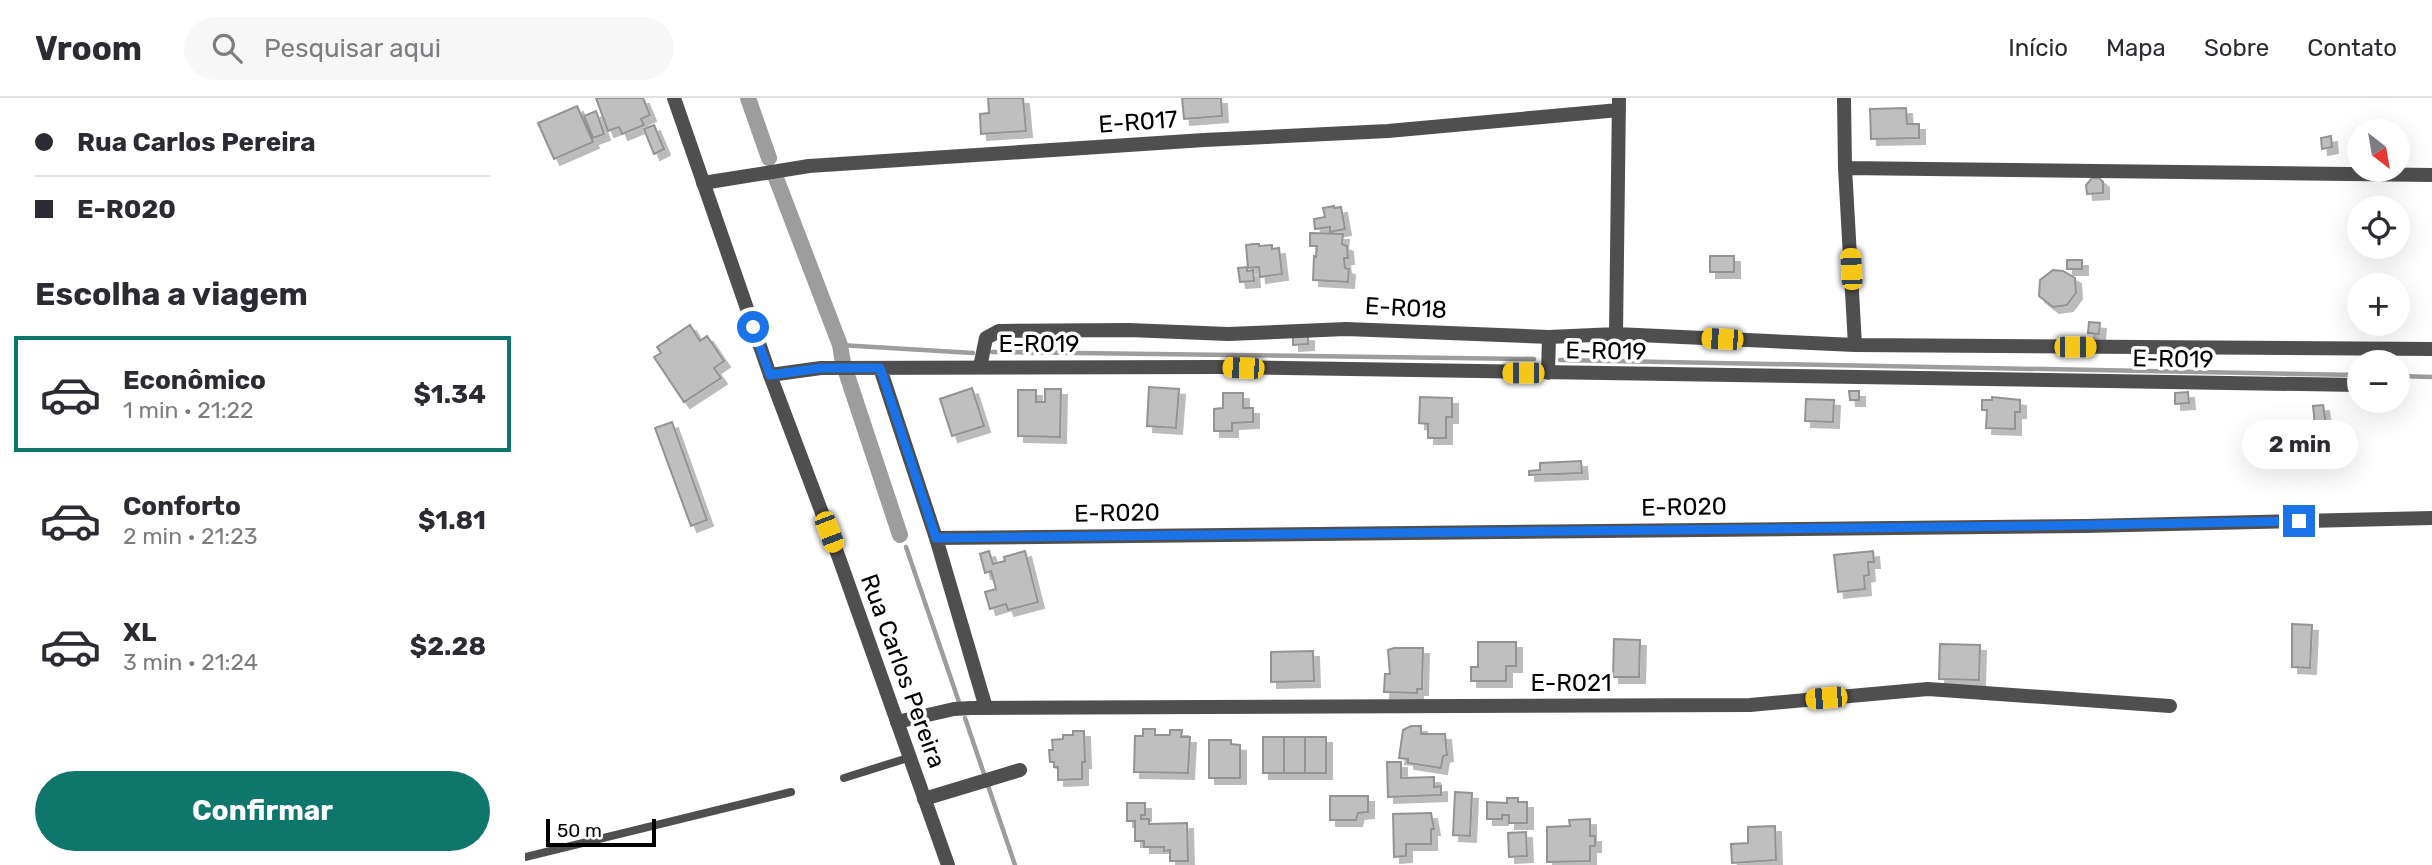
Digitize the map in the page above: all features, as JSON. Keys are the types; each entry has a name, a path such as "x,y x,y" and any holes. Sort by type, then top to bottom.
{"street":[{"name":"Rua Carlos Pereira","path":"674,98 770,375 839,558 948,865"},
{"path":"1844,98 1845,168 1855,345"},
{"name":"E-R017","path":"703,183 809,166 1204,140 1388,131 1619,104"},
{"path":"1616,334 1619,104"},
{"path":"1845,168 2432,175"},
{"name":"E-R018","path":"980,367 986,338 999,331 1129,330 1228,334 1346,329 1549,337 1616,334 1855,345 2432,349"},
{"path":"1548,373 1549,337"},
{"name":"E-R019","path":"770,375 821,368 1218,367 2347,385"},
{"path":"880,368 936,538 986,708"},
{"name":"E-R020","path":"936,538 2100,526 2432,518"},
{"name":"E-R021","path":"897,722 954,709 971,708 1750,705 1928,690 2170,706"},
{"path":"924,799 1020,771"}],"lane":[{"path":"844,778 911,757"},
{"path":"525,857 791,792"}],"building":[{"path":"596,98 643,98 650,115 641,119 644,125 622,134 619,127 608,131"},
{"path":"988,98 1023,98 1026,131 981,134 980,114 989,113"},
{"path":"1182,98 1221,98 1222,116 1184,119"},
{"path":"577,106 593,142 554,159 538,123"},
{"path":"1906,108 1907,124 1919,124 1919,138 1871,139 1870,109"},
{"path":"596,111 604,134 593,138 584,116"},
{"path":"654,125 664,149 654,154 644,129"},
{"path":"2331,136 2332,147 2322,149 2321,138"},
{"path":"2092,178 2099,178 2103,182 2103,193 2087,194 2086,185"},
{"path":"1341,207 1345,229 1330,232 1330,227 1315,229 1314,219 1325,217 1323,208"},
{"path":"1310,233 1343,234 1342,244 1347,246 1348,258 1344,258 1345,268 1349,269 1348,282 1313,280 1317,246 1310,246"},
{"path":"1246,245 1272,245 1272,249 1279,248 1282,274 1260,277 1259,267 1248,268"},
{"path":"1710,256 1734,256 1734,272 1710,272"},
{"path":"2067,260 2082,260 2082,269 2067,269"},
{"path":"1247,267 1247,271 1253,270 1254,281 1240,282 1238,268"},
{"path":"2053,270 2063,271 2075,278 2076,293 2067,305 2053,307 2039,296 2040,280"},
{"path":"2089,322 2100,323 2099,334 2088,333"},
{"path":"690,325 700,341 707,336 724,361 714,368 721,378 684,402 654,357 661,353 657,347"},
{"path":"1308,335 1308,344 1293,345 1293,336"},
{"path":"1149,387 1179,389 1176,428 1147,426"},
{"path":"972,388 984,426 952,436 940,399"},
{"path":"1045,389 1061,389 1060,437 1018,436 1018,390 1036,390 1036,402 1045,402"},
{"path":"1849,391 1859,391 1859,400 1850,400"},
{"path":"2188,392 2189,403 2175,404 2175,393"},
{"path":"1223,393 1243,393 1243,408 1253,408 1253,422 1232,423 1232,431 1214,431 1214,409 1223,408"},
{"path":"1420,397 1452,398 1452,417 1446,417 1446,438 1428,438 1428,424 1419,423"},
{"path":"1992,397 2020,400 2020,412 2015,412 2015,429 1986,428 1987,410 1982,410 1982,400 1992,400"},
{"path":"1806,399 1834,400 1833,422 1805,421"},
{"path":"2323,405 2326,424 2315,425 2313,406"},
{"path":"672,422 707,520 691,526 655,428"},
{"path":"1581,461 1582,473 1529,475 1529,471 1540,470 1540,463"},
{"path":"989,551 993,564 1005,561 1004,557 1025,551 1038,602 1008,610 1006,604 990,609 985,592 996,589 991,571 985,573 980,554"},
{"path":"1873,551 1874,562 1868,562 1869,575 1864,576 1865,589 1838,592 1834,555"},
{"path":"2292,624 2312,625 2310,668 2292,667"},
{"path":"1614,639 1640,640 1639,677 1613,677"},
{"path":"1478,642 1516,642 1516,666 1506,666 1506,681 1471,681 1471,667 1478,667"},
{"path":"1940,644 1980,645 1979,680 1939,679"},
{"path":"1423,648 1422,689 1417,689 1417,693 1384,692 1385,674 1390,674 1388,650"},
{"path":"1313,651 1314,681 1271,682 1271,652"},
{"path":"1411,726 1421,726 1421,734 1445,734 1447,755 1443,756 1441,768 1408,763 1408,759 1399,758 1403,730"},
{"path":"1143,729 1155,729 1155,735 1170,735 1170,730 1182,730 1181,737 1190,737 1188,773 1134,772 1135,736 1143,736"},
{"path":"1073,731 1084,731 1085,762 1082,762 1082,779 1058,780 1058,767 1054,767 1054,762 1050,762 1052,740 1063,739 1063,735 1073,735"},
{"path":"1263,737 1284,737 1284,773 1263,773"},
{"path":"1284,737 1305,737 1305,773 1284,773"},
{"path":"1305,737 1326,737 1326,773 1305,773"},
{"path":"1209,740 1231,740 1231,744 1240,745 1240,778 1209,778"},
{"path":"1387,762 1401,762 1401,778 1434,777 1434,787 1441,786 1441,795 1388,797"},
{"path":"1455,792 1472,793 1470,836 1453,835"},
{"path":"1330,796 1368,796 1368,812 1358,813 1356,820 1330,820"},
{"path":"1507,798 1518,798 1518,802 1527,802 1527,823 1509,823 1509,815 1502,815 1502,819 1487,819 1487,802 1507,803"},
{"path":"1127,803 1145,803 1145,815 1141,815 1141,819 1149,819 1149,824 1187,823 1188,861 1170,861 1170,850 1164,851 1164,847 1144,847 1144,841 1135,841 1135,821 1127,821"},
{"path":"1431,813 1434,829 1431,829 1431,844 1406,844 1406,856 1394,857 1393,814"},
{"path":"1590,819 1590,836 1595,836 1595,846 1590,846 1590,861 1547,862 1547,827 1570,826 1569,820"},
{"path":"1775,826 1776,860 1732,863 1731,844 1748,843 1748,827"},
{"path":"1526,832 1527,856 1509,857 1508,833"}],"waterway":[{"path":"748,98 769,158"},
{"path":"776,178 840,345 843,363"},
{"path":"840,345 973,353"},
{"path":"992,352 1534,359"},
{"path":"1560,360 2347,375"},
{"path":"847,375 900,535"},
{"path":"2410,376 2432,377"},
{"path":"906,547 960,705"},
{"path":"965,718 1015,865"}],"route":[{"path":"753,327 770,375 821,368 880,368 936,538 2299,521"}]}
